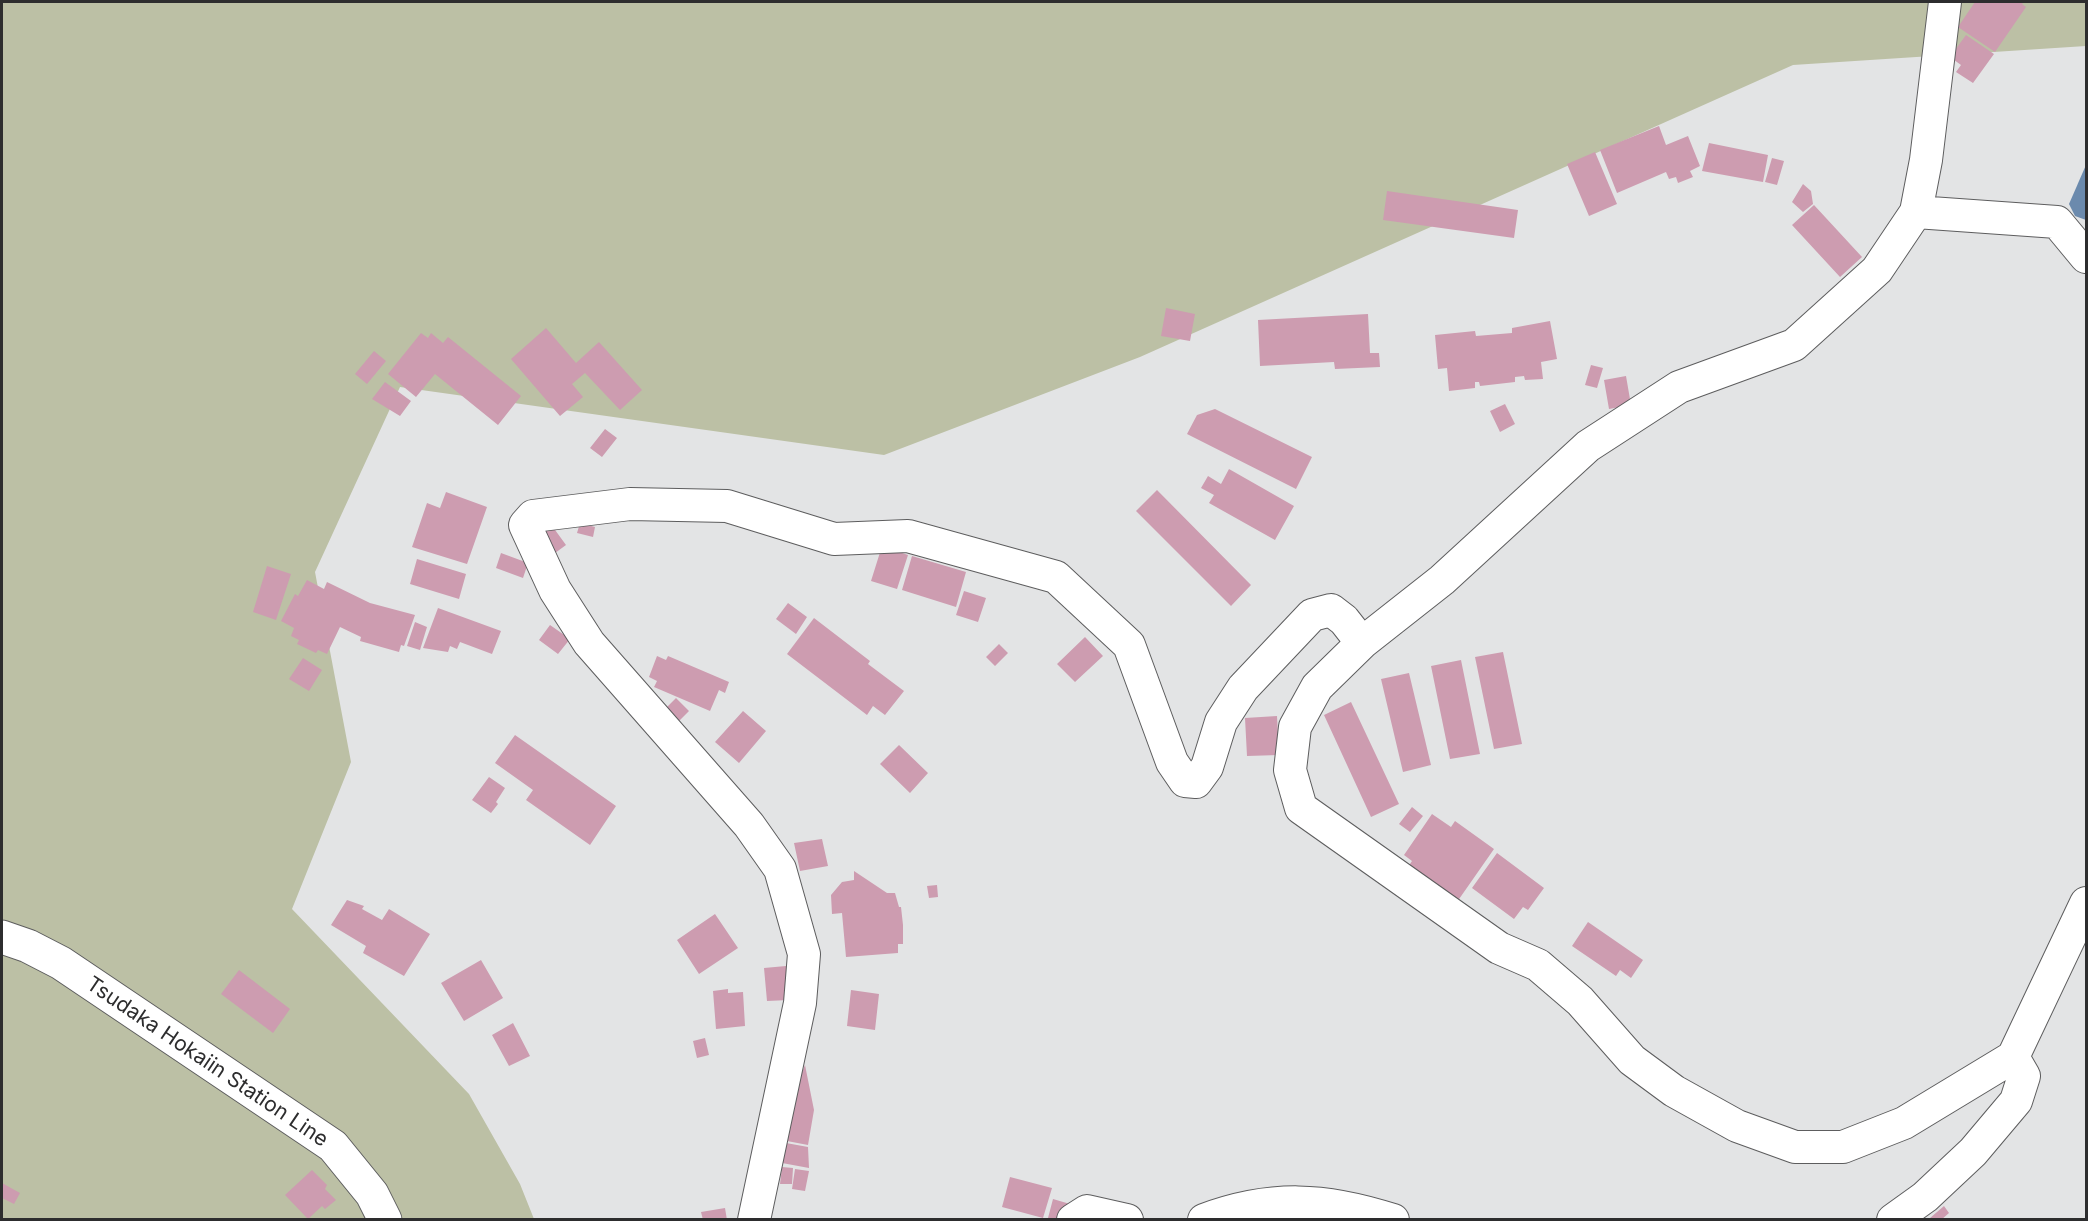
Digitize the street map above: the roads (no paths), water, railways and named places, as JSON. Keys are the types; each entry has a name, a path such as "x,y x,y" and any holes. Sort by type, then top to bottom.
{"main road":[{"name":"Tsudaka Hokaiin Station Line","path":"2,937 28,946 61,963 333,1146 372,1194 385,1220"}],"street":[{"path":"1945,2 1926,160 1916,212 1877,270 1794,345 1680,387 1588,446 1442,580 1362,643 1317,687 1295,727 1290,770 1301,808 1499,948 1538,965 1580,1001 1632,1060 1674,1091 1737,1126 1795,1147 1843,1148 1904,1122 2013,1057 2086,903"},
{"path":"1916,212 2057,222 2086,257"},
{"path":"754,1220 800,1004 804,954 780,869 749,825 589,643 555,590 525,525 533,516 630,504 727,506 834,539 908,536 1056,577 1129,645 1172,762 1185,781 1196,782 1207,767 1221,722 1243,688 1312,615 1331,610 1344,620 1362,643"},
{"path":"1893,1220 1924,1197 1973,1152 2016,1101 2024,1076 2013,1057"},
{"path":"1204,1220 1239,1207 1270,1202 1349,1206 1393,1220"},
{"path":"1073,1220 1087,1211 1127,1220"}],"water":[{"path":"2086,165 2086,220 2075,216 2069,204"}]}
